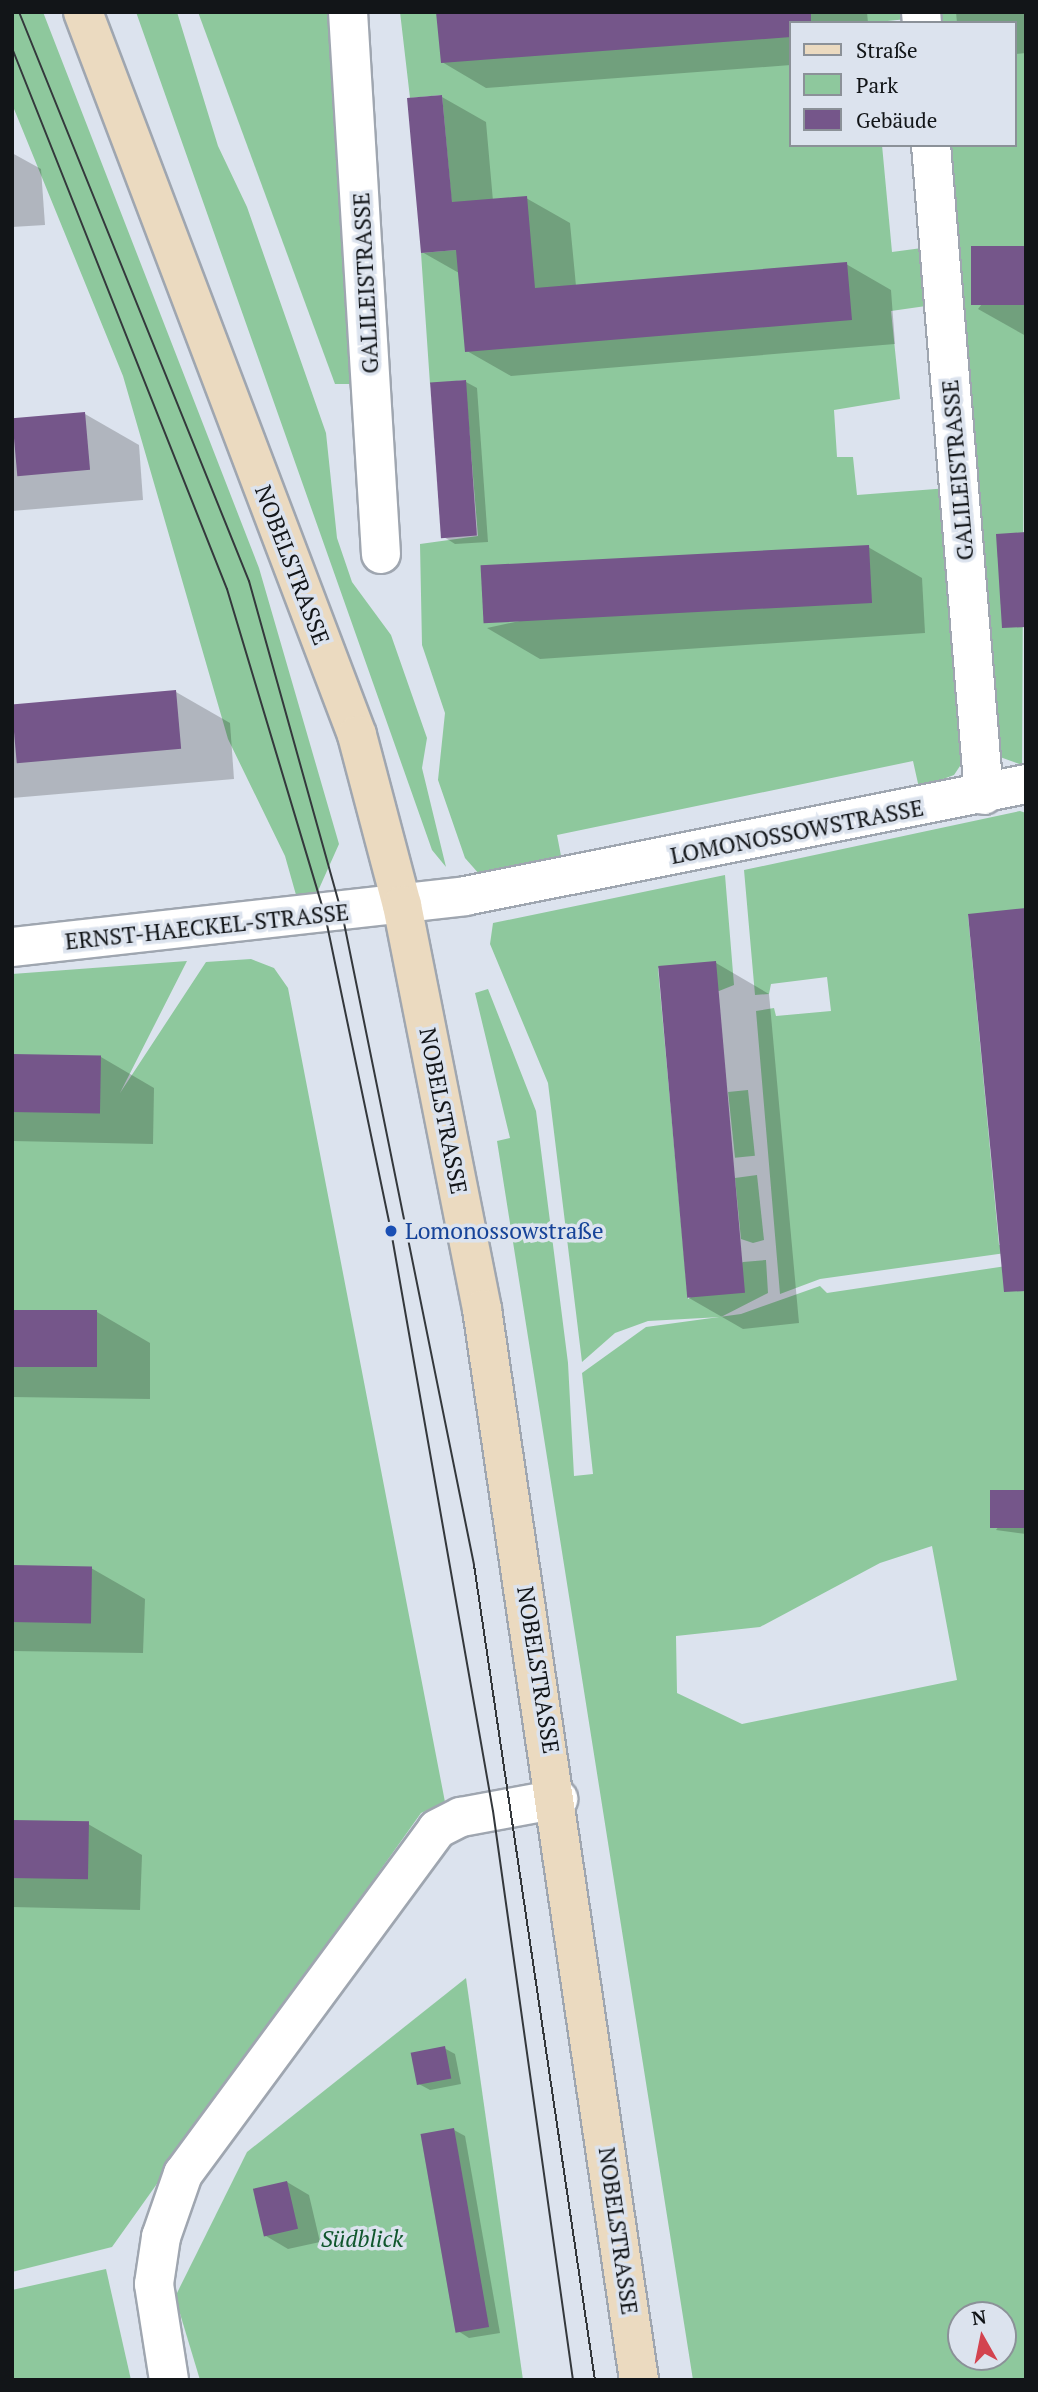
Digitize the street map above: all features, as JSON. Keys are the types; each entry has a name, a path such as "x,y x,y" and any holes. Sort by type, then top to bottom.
{"main road":[{"name":"NOBELSTRASSE","path":"83,12 357,735 402,905 482,1309 558,1799 639,2380"}],"street":[{"name":"GALILEISTRASSE","path":"348,12 380,554"},
{"name":"GALILEISTRASSE","path":"931,147 984,795"},
{"name":"LOMONOSSOWSTRASSE","path":"402,905 984,795 1026,784"},
{"name":"ERNST-HAECKEL-STRASSE","path":"12,947 402,905"},
{"path":"169,2380 154,2284 161,2237 183,2174 438,1829 461,1817 558,1799"}],"green space":[{"path":"12,12 43,12 259,568 339,844 318,891 298,902 285,856 228,739 123,376 12,104"},
{"path":"136,12 177,12 218,146 247,207 326,433 337,538 352,582 391,635 427,738 422,768 446,867 432,850"},
{"path":"198,12 331,12 353,384 335,384"},
{"path":"400,12 907,12 907,19 888,21 790,21 790,147 882,147 892,252 922,248 926,306 891,311 900,399 834,410 837,457 853,457 857,495 949,488 962,763 954,775 919,788 913,761 557,835 562,861 480,875 465,858 438,780 445,713 422,645 420,544 478,536 465,380 430,384 421,253 456,250 442,95 410,98"},
{"path":"933,12 1026,12 1022,765 1000,757 992,744 940,147 1017,147 1017,21 934,21"},
{"path":"1020,811 1026,813 1026,915 968,915 999,1245 1026,1250 820,1279 780,1294 756,1011 774,1008 776,1016 831,1011 827,977 771,984 769,994 755,995 744,870"},
{"path":"725,875 734,985 719,991 658,968 688,1299 743,1262 766,1260 768,1293 721,1317 648,1321 615,1333 582,1362 548,1083 490,944 493,923"},
{"path":"251,959 274,968 288,988 445,1802 421,1813 112,2247 12,2272 12,974 187,961 120,1093 206,962"},
{"path":"488,989 536,1111 568,1363 574,1476 593,1474 582,1373 646,1327 741,1314 820,1286 827,1293 1026,1263 1026,2380 693,2380 497,1141 510,1138 475,993","holes":["932,1546 957,1680 742,1724 677,1693 676,1636 760,1627 880,1563"]},
{"path":"748,1090 755,1156 735,1158 728,1092"},
{"path":"757,1175 764,1240 753,1243 741,1239 735,1178"},
{"name":"Südblick","path":"466,1978 523,2380 200,2380 175,2297 247,2152"},
{"path":"106,2269 131,2380 12,2380 12,2290"}],"building":[{"path":"436,12 811,12 811,21 790,21 790,37 441,63"},
{"path":"442,95 452,202 527,196 535,288 847,262 852,320 465,352 456,250 421,253 407,98"},
{"path":"971,246 1026,246 1026,305 971,305"},
{"path":"466,380 477,536 441,538 430,383"},
{"path":"85,412 90,470 17,476 12,418"},
{"path":"1026,532 1026,627 1002,628 996,534"},
{"path":"869,545 872,603 484,623 481,565"},
{"path":"176,690 181,749 17,763 12,704"},
{"path":"1026,908 1026,1291 1004,1292 968,914"},
{"path":"716,961 745,1293 687,1298 658,966"},
{"path":"12,1054 101,1056 100,1114 12,1112"},
{"path":"12,1310 97,1310 97,1367 12,1367"},
{"path":"990,1490 1026,1490 1026,1528 990,1528"},
{"path":"12,1565 92,1566 91,1623 12,1622"},
{"path":"12,1820 89,1821 88,1879 12,1878"},
{"path":"445,2046 451,2078 417,2085 411,2053"},
{"path":"454,2128 489,2327 456,2333 421,2134"},
{"path":"287,2181 298,2229 264,2237 253,2189"}],"tram line":[{"path":"19,12 249,581 342,913 474,1565 595,2380"},
{"path":"12,48 227,589 325,915 391,1231 493,1811 573,2380"}],"place":[{"name":"Lomonossowstraße","path":"391,1231"}]}
